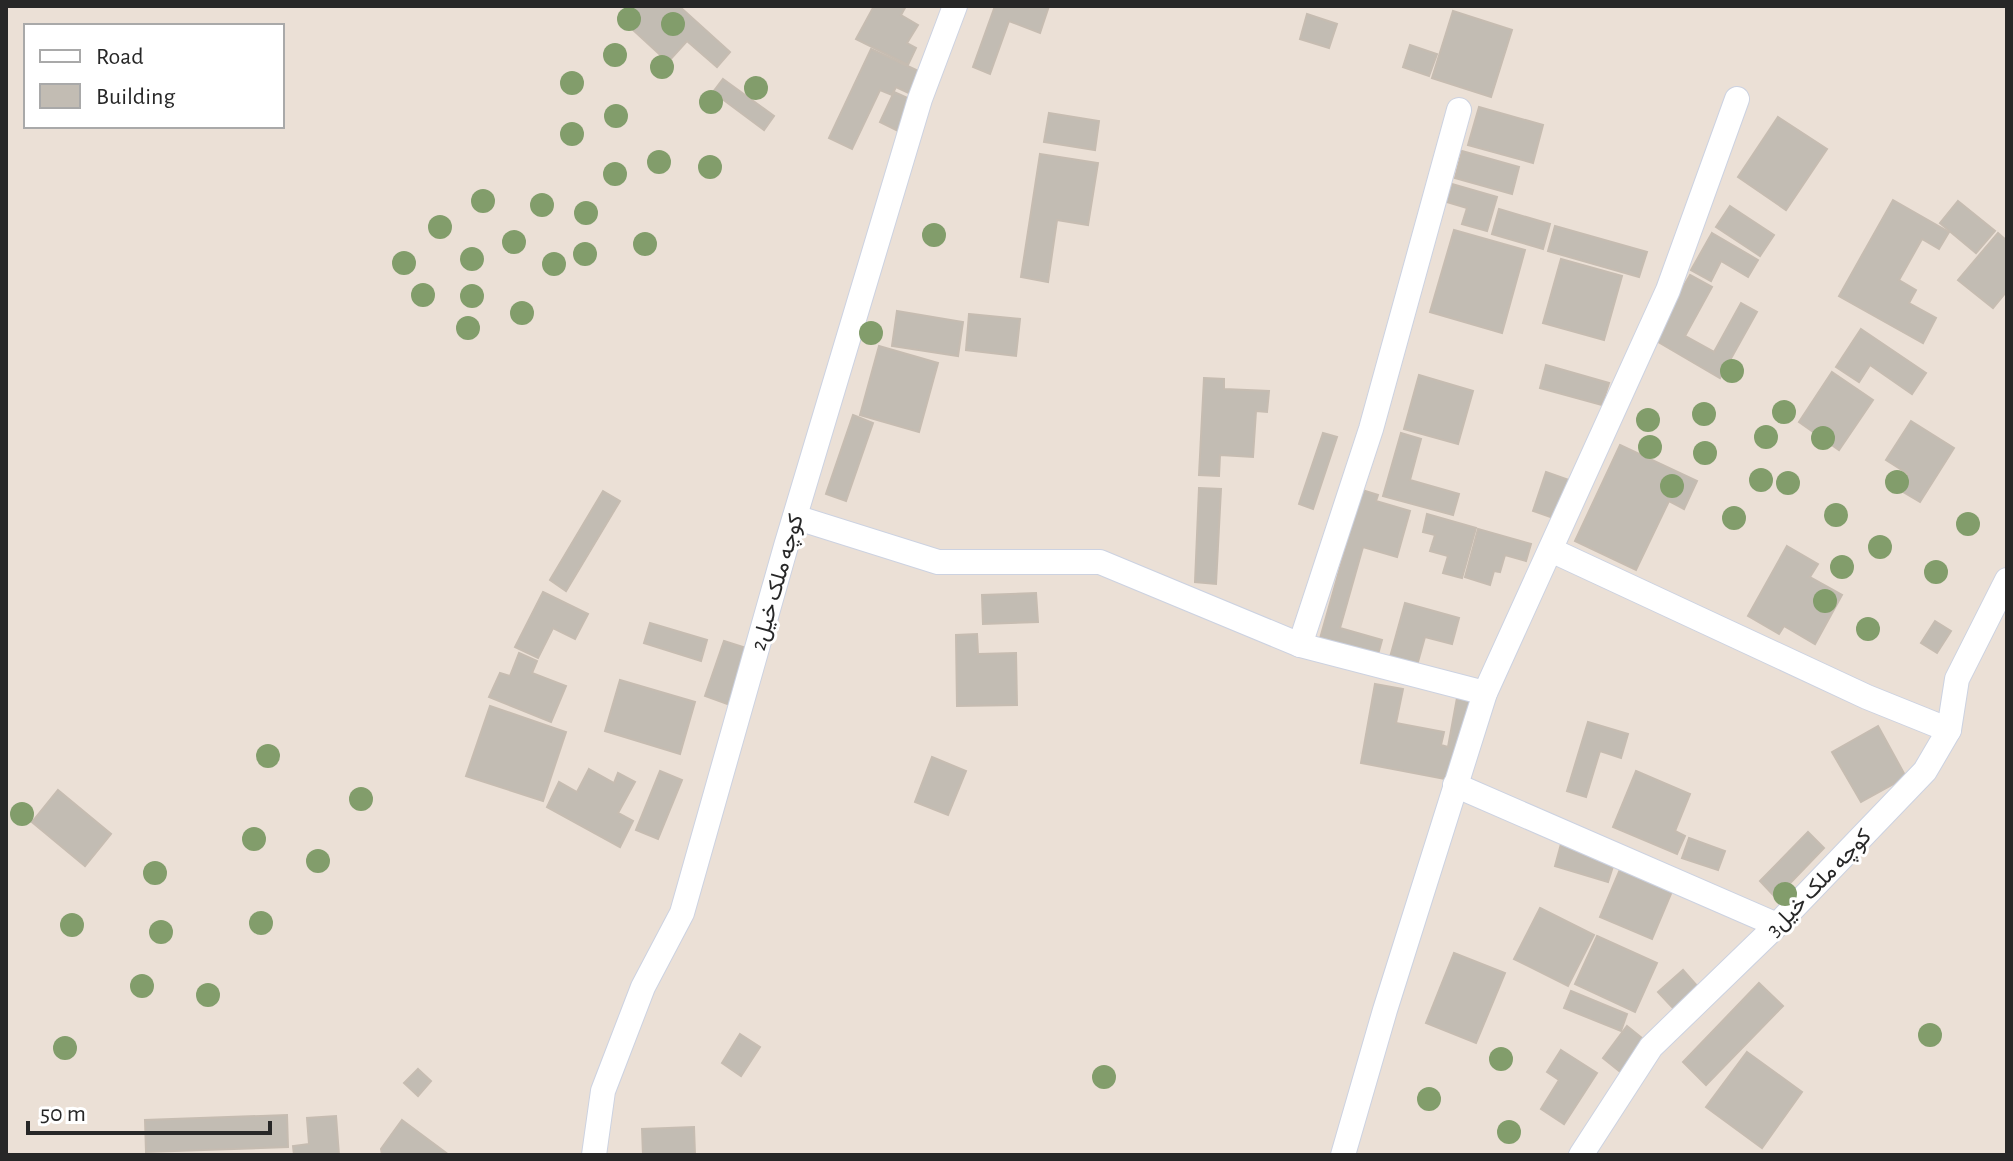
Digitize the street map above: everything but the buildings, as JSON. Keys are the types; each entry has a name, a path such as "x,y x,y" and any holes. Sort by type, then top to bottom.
{"street":[{"name":"کوچه ملک خیل2","path":"594,1155 603,1091 643,987 682,913 795,517 920,99 955,6"},
{"path":"1343,1155 1385,1010 1485,693 1668,290 1737,99"},
{"path":"1300,645 1371,429 1459,110"},
{"path":"795,517 938,562 1100,562 1300,645 1485,693"},
{"path":"1551,550 1867,697 1949,730"},
{"name":"کوچه ملک خیل3","path":"1581,1155 1651,1047 1777,925 1925,771 1949,730 1957,679 2007,580"},
{"path":"1455,785 1777,925"}]}
